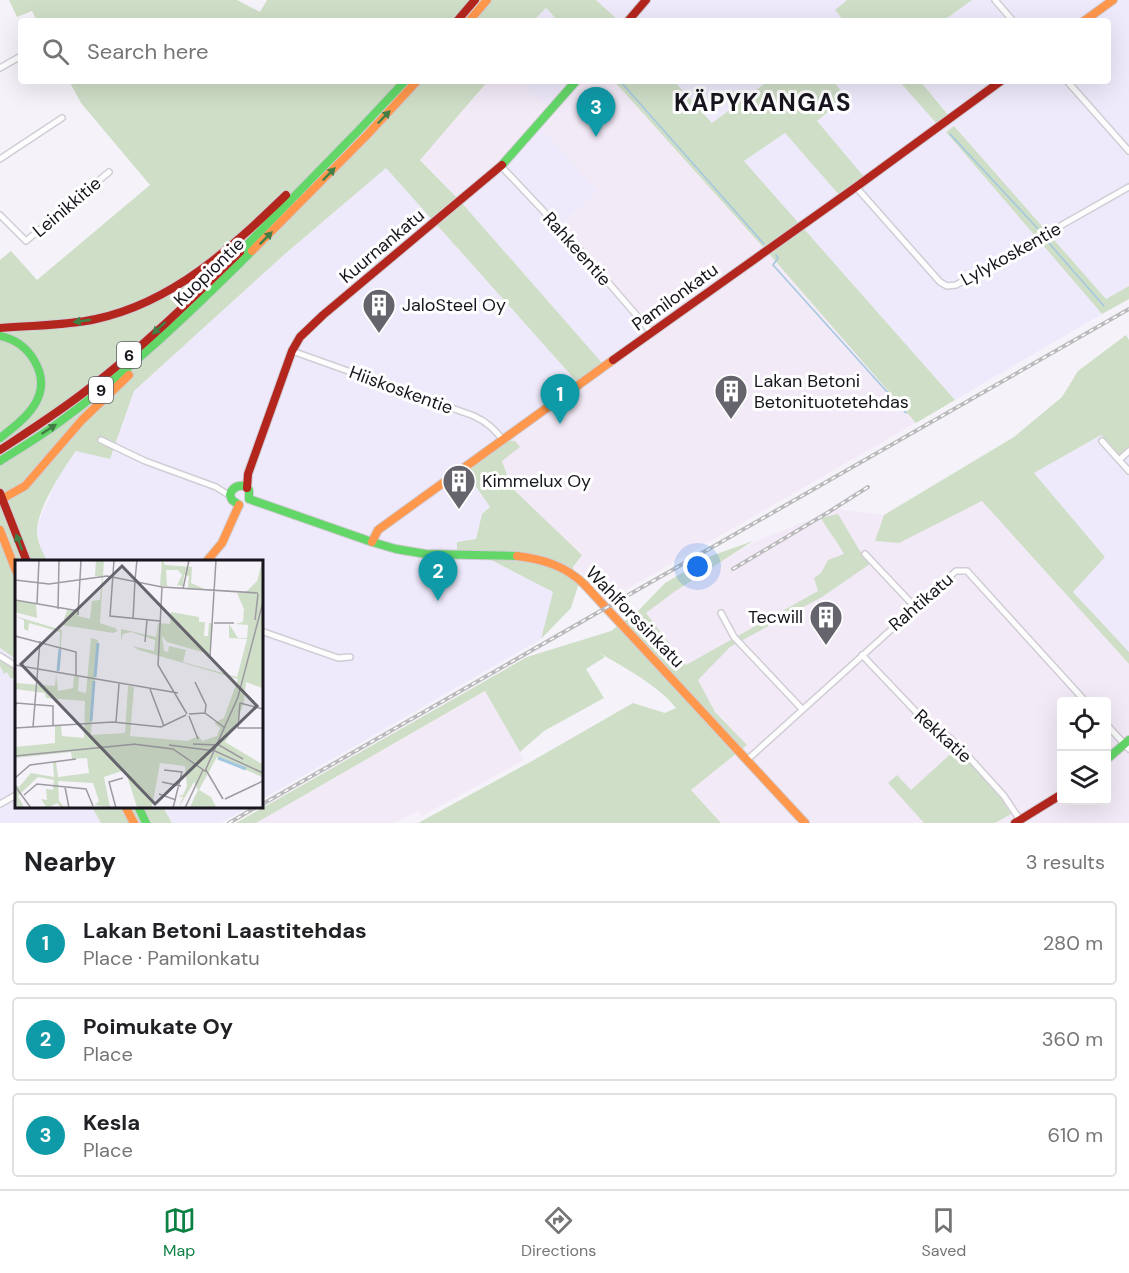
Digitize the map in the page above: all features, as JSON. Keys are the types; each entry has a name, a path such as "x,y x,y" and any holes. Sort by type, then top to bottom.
{"main road":[{"path":"460,18 475,0"},
{"path":"472,18 487,0"},
{"path":"631,18 646,0"},
{"path":"1088,18 1113,0"},
{"name":"Kuopiontie","path":"0,450 52,416 114,369 246,244 402,84"},
{"name":"Kuopiontie","path":"0,461 86,402 195,308 308,196 414,84"},
{"name":"Kuurnankatu","path":"247,488 248,474 292,351 300,337 318,319 501,166 573,84"},
{"name":"Pamilonkatu","path":"372,542 378,530 997,84"},
{"path":"0,328 42,326 96,319 135,308 161,296 194,277 220,257 319,164 339,150"},
{"path":"26,560 1,497 25,486 82,420 195,308"},
{"path":"0,336 13,340 26,349 35,361 41,379 40,395 30,412 24,420 0,438"},
{"name":"Kuurnankatu","path":"236,486 252,463"},
{"path":"236,486 247,488 250,493 245,504 239,505 233,502 230,496 236,486"},
{"path":"12,522 11,507 17,491"},
{"name":"Wahlforssinkatu","path":"249,499 399,550 421,554 522,556 570,572 592,591 805,823"},
{"path":"208,560 222,543 239,505"},
{"path":"0,530 15,569"},
{"path":"1111,757 1128,744"},
{"path":"1017,822 1057,797"},
{"path":"126,808 134,823"},
{"path":"138,808 146,823"}],"street":[{"path":"995,0 1010,18"},
{"path":"0,68 18,58"},
{"path":"1070,84 1129,151"},
{"path":"0,159 62,118"},
{"name":"Rahkeentie","path":"501,166 651,332"},
{"name":"Leinikkitie","path":"0,215 26,241 109,172"},
{"name":"Lylykoskentie","path":"856,187 940,282 947,286 956,285 1129,187"},
{"name":"Hiiskoskentie","path":"292,351 474,416 485,421 503,440"},
{"path":"101,440 145,461 216,487 230,496"},
{"path":"1102,441 1129,471"},
{"path":"1119,460 1129,451"},
{"path":"216,487 236,486"},
{"path":"865,554 915,607"},
{"name":"Rahtikatu","path":"748,759 956,570 967,571 1081,697"},
{"path":"721,613 734,637 802,709"},
{"path":"262,631 338,658 350,657"},
{"name":"Rekkatie","path":"862,655 920,716 958,745 1004,796 1017,822"},
{"path":"0,656 15,665"},
{"path":"1111,728 1128,744"},
{"path":"0,804 15,796"}],"shaded area":[{"path":"596,0 847,0 836,10 842,18 616,18"},
{"path":"972,0 1129,0 1129,286 1106,299 954,126 946,132 1102,314 955,400 744,161 785,133 840,196 817,121 846,97 835,84 902,84 938,124 949,115 923,84 1111,84 1111,18 947,18"},
{"path":"546,8 555,18 536,18"},
{"path":"485,84 521,84 550,109 573,84 617,84 771,256 916,423 608,600 592,582 573,567 582,555 511,487 502,461 499,440 650,329 559,228 598,191 539,127 461,202 420,159"},
{"path":"521,84 573,84 550,109"},
{"path":"677,84 764,84 712,123"},
{"path":"539,126 598,191 559,227 651,329 603,364 461,202"},
{"path":"386,168 578,383 462,466 490,507 482,514 476,539 457,542 553,592 541,639 262,799 262,560 47,560 41,549 37,532 39,520 60,473 77,451 110,459 134,391 286,253"},
{"path":"1101,435 1120,456 1129,448 1129,652 1073,592 1105,557 1034,473"},
{"path":"982,501 1129,664 1129,823 721,823 691,790 746,746 635,620 673,589 760,539 838,509 884,515 875,541 899,543"},
{"path":"0,648 15,658 15,808 94,808 101,823 0,823"},
{"path":"486,691 524,760 422,816 419,811 394,823 256,823"},
{"path":"164,808 247,808 221,823 172,823"}],"green space":[{"path":"9,0 237,0 260,12 267,0 596,0 616,18 555,18 546,8 536,18 36,18 32,11 17,17"},
{"path":"847,0 972,0 947,18 842,18 835,10"},
{"path":"71,84 485,84 420,160 461,202 603,364 578,383 386,168 286,253 134,391 110,459 76,451 52,490 38,522 38,539 47,560 15,560 15,658 0,648 0,260 11,251 37,280 150,185 81,103"},
{"path":"617,84 677,84 712,123 764,84 835,84 846,97 817,121 865,178 840,196 785,133 744,161 955,400 916,423 771,256"},
{"path":"902,84 922,84 949,116 938,125"},
{"path":"954,126 1106,299 1129,286 1129,299 1102,314 946,132"},
{"path":"1126,335 1129,340 1129,448 1120,456 1101,435 1034,473 1105,557 1073,592 1129,652 1129,664 982,501 899,543 875,541 884,515 1014,437 1062,397 1078,371"},
{"path":"499,440 515,441 520,447 502,461 511,487 582,555 573,567 578,586 571,608 541,639 553,592 474,551 457,551 457,542 476,539 482,514 490,507 462,466"},
{"path":"838,514 870,564 822,597 730,647 698,680 715,712 747,745 691,790 721,823 418,823 633,703 665,713 676,708 650,684 598,652 605,657 586,669 604,698 544,731 520,752 485,691 256,823 236,823 527,657 611,631 638,611 665,583 711,556 753,541 646,613 686,665 818,591 814,578 821,573 828,560 844,554 821,518"},
{"path":"0,658 15,667 15,677 11,679 7,672 4,674 0,666"},
{"path":"957,748 1001,798 1011,814 995,823 924,823 888,783 897,775 911,790"},
{"path":"93,808 164,808 172,823 101,823"}],"waterway":[{"path":"623,84 764,244"},
{"path":"950,134 1039,230"},
{"path":"1048,242 1104,306"},
{"path":"776,255 778,258 773,265 906,413"}],"railway":[{"path":"262,804 1129,309"},
{"path":"733,569 868,487"},
{"path":"229,823 255,808"}],"traffic: fast":[{"path":"240,252 402,84"},
{"path":"502,165 573,84"},
{"path":"0,461 57,424 109,384 182,319 252,251"},
{"path":"0,336 15,341 27,351 40,373 41,384 35,405 0,438"},
{"path":"239,505 232,500 230,495 235,488 245,486 249,490 249,499"},
{"path":"249,499 396,549 426,554 517,556"},
{"path":"1111,756 1129,740"},
{"path":"139,808 146,823"}],"traffic: slow":[{"path":"472,18 487,0"},
{"path":"1088,18 1113,0"},
{"path":"252,251 414,84"},
{"path":"372,542 378,530 613,360"},
{"path":"0,500 25,486 82,420 129,375"},
{"path":"208,560 222,543 239,505"},
{"path":"0,530 15,568"},
{"path":"517,556 553,564 569,572 584,584 805,823"},
{"path":"126,808 134,823"}],"traffic: jam":[{"path":"460,18 475,0"},
{"path":"631,18 646,0"},
{"path":"613,360 997,84"},
{"path":"247,488 248,474 292,351 300,337 323,315 502,165"},
{"path":"0,328 96,319 151,300 176,286 222,253 286,195"},
{"path":"0,450 66,406 127,358 240,252"},
{"path":"0,493 26,560"},
{"path":"1015,823 1057,797"}],"place":[{"name":"Kesla","path":"596,137"},
{"name":"JaloSteel Oy","path":"379,334"},
{"name":"Lakan Betoni Betonituotetehdas","path":"731,420"},
{"name":"Lakan Betoni Laastitehdas","path":"560,424"},
{"name":"Kimmelux Oy","path":"459,510"},
{"name":"Poimukate Oy","path":"438,601"},
{"name":"Tecwill","path":"826,646"}],"district":[{"name":"KÄPYKANGAS","path":"763,103"}]}
